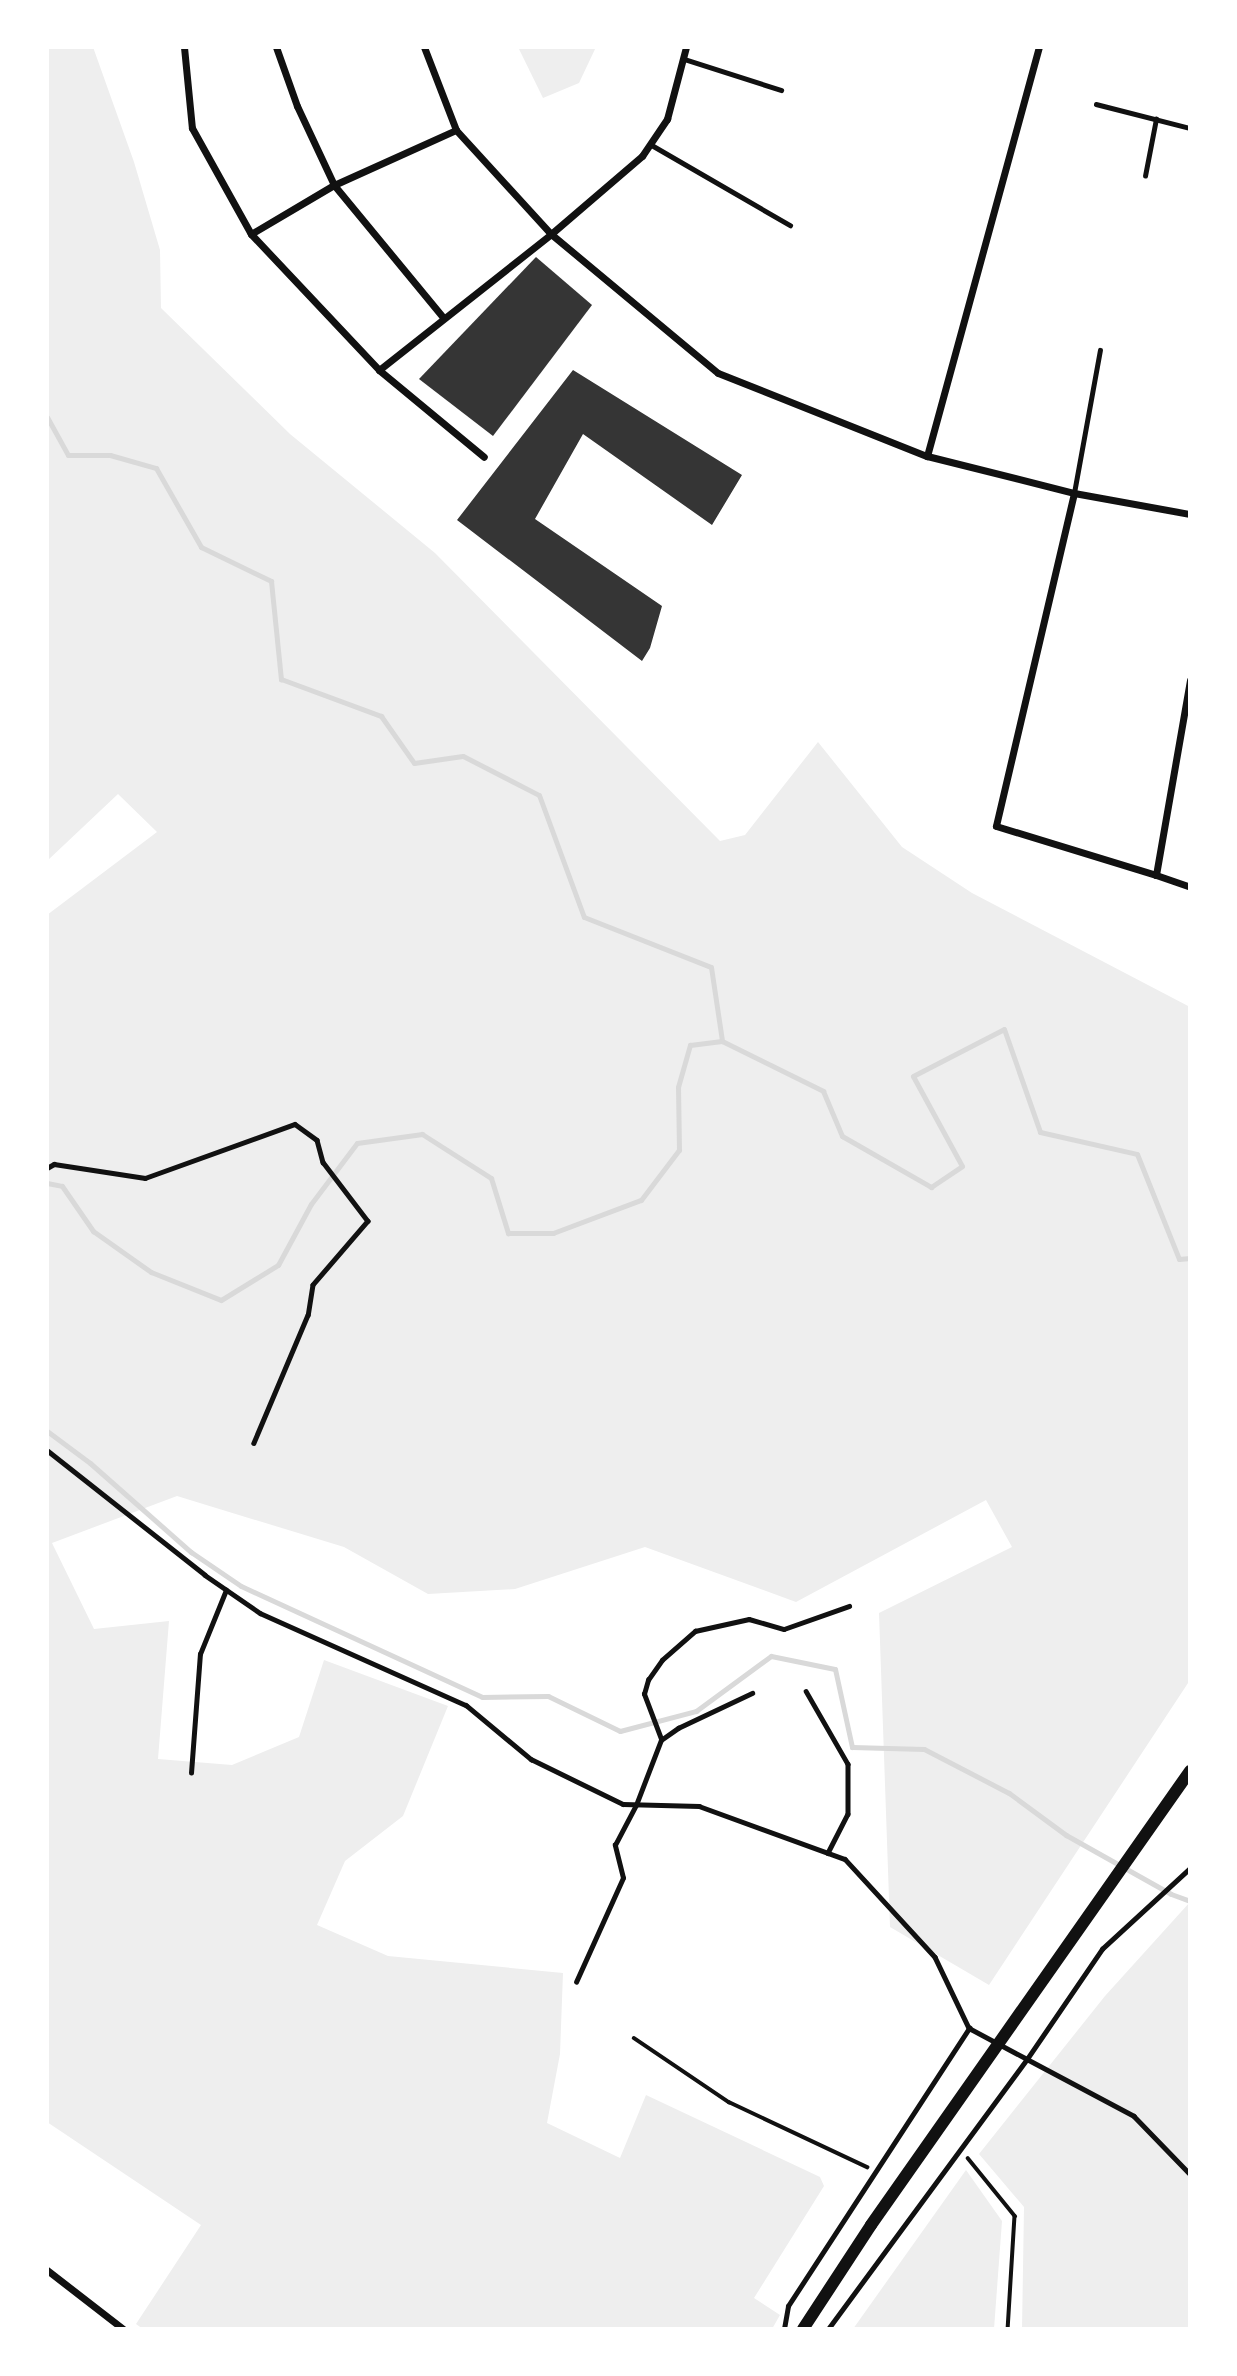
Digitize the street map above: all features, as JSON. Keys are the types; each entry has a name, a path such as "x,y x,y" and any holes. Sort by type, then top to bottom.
{"street":[{"path":"184,47 191,128 251,234 379,370 484,457"},
{"path":"276,47 297,106 334,185 443,317"},
{"path":"379,370 551,234 642,156 667,118 686,47"},
{"path":"927,456 1039,47"},
{"path":"426,48 456,130 551,234 718,373 927,456 1074,493 1190,514"},
{"path":"251,234 334,185 456,130"},
{"path":"1074,493 996,826 1190,887"},
{"path":"1156,875 1190,680"},
{"path":"803,2329 871,2225 1190,1770"},
{"path":"47,2270 123,2329"}],"lane":[{"path":"684,59 780,90"},
{"path":"1096,104 1190,128"},
{"path":"1145,176 1156,119"},
{"path":"650,144 790,225"},
{"path":"1074,493 1100,350"},
{"path":"47,1168 54,1164 145,1178 295,1124 317,1140 328,1168 368,1221 313,1285 308,1315 254,1443"},
{"path":"47,1450 226,1590 260,1613 466,1705 531,1759 623,1804 699,1806 845,1859 935,1957 969,2028 1134,2116 1190,2174"},
{"path":"191,1773 200,1654 226,1590"},
{"path":"661,1740 643,1695 648,1679 662,1660 695,1631 749,1619 784,1629 849,1606"},
{"path":"806,1691 848,1764 848,1814 828,1853"},
{"path":"576,1982 623,1878 615,1845 636,1805 661,1740 678,1728 752,1693"},
{"path":"828,2329 1027,2059 1101,1949 1190,1868"},
{"path":"784,2329 788,2306 969,2028"}],"path":[{"path":"634,2038 729,2102 876,2171"},
{"path":"960,2149 1015,2216 1008,2329"}],"shaded area":[{"path":"47,47 93,47 134,162 160,250 161,308 290,434 435,553 720,841 745,835 818,742 902,847 972,893 1190,1007 1190,1680 989,1985 890,1927 879,1613 1012,1547 986,1500 796,1602 645,1547 515,1589 428,1594 344,1547 177,1496 52,1543 94,1629 169,1621 158,1759 232,1765 299,1737 324,1660 448,1706 403,1816 345,1861 317,1925 388,1956 563,1973 560,2054 547,2123 620,2158 646,2095 820,2177 824,2186 754,2298 780,2315 772,2329 143,2329 136,2324 201,2225 47,2122 47,915 157,832 118,794 47,861"},
{"path":"518,47 596,47 579,83 543,98"},
{"path":"1190,1902 1190,2329 1022,2329 1024,2207 979,2154 1105,1996"},
{"path":"966,2170 1002,2221 994,2329 853,2329"}],"building":[{"path":"536,257 592,305 493,436 419,379"},
{"path":"573,370 742,475 712,525 583,434 535,519 662,606 650,648 642,661 457,520"}],"waterway":[{"path":"47,417 68,455 110,455 156,468 201,547 271,581 281,679 381,716 414,763 463,756 539,795 584,917 711,967 722,1041 823,1091 842,1136 931,1187 962,1166 913,1076 1004,1029 1040,1132 1137,1154 1179,1259 1190,1258"},
{"path":"47,1183 62,1186 93,1231 151,1272 221,1300 278,1265 311,1204 357,1143 422,1134 491,1178 508,1233 553,1233 641,1200 679,1150 678,1087 690,1045 722,1041"},
{"path":"47,1431 90,1463 191,1552 241,1586 482,1697 548,1696 620,1731 696,1711 771,1656 835,1669 852,1747 924,1749 1009,1793 1066,1835 1171,1894 1190,1901"}]}
